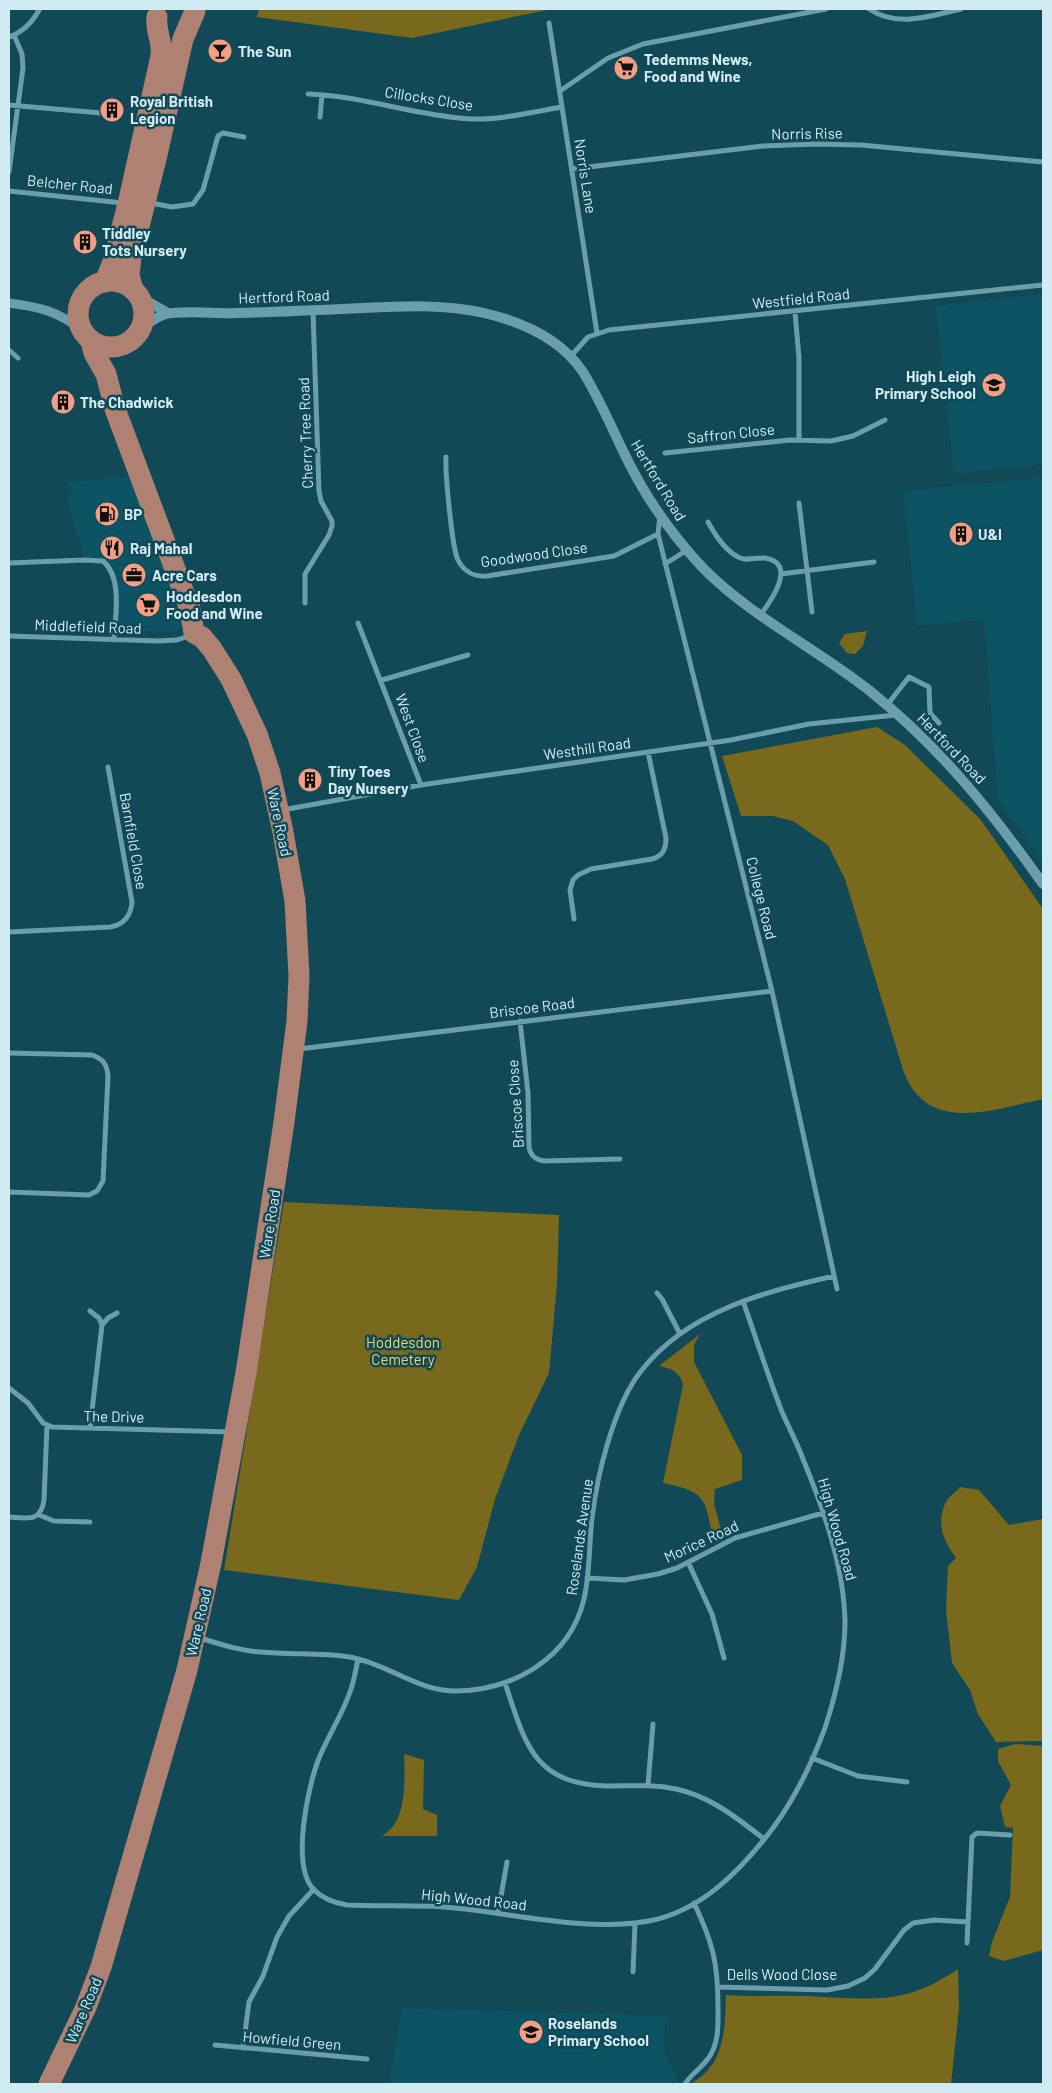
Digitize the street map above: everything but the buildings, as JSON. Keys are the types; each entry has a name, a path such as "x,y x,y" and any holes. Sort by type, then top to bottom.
{"main road":[{"path":"150,13 174,18 184,17 197,10"},
{"path":"105,282 137,203 183,38 197,10"},
{"path":"87,336 101,346 122,345 130,342 140,330 144,314 128,275 137,203 162,45 150,13"},
{"path":"136,293 119,283 105,282 88,291 83,297 78,312 94,353 106,374 113,402 190,609 194,633"},
{"name":"Hertford Road","path":"136,293 168,313"},
{"name":"Hertford Road","path":"140,330 150,322 168,313 234,314 412,306 466,310 486,314 525,327 551,339 571,356 588,380 632,468 660,515 687,550 723,587 858,682 899,714 936,749 971,788 1043,884"},
{"path":"106,374 119,356 122,345"},
{"name":"Ware Road","path":"49,2084 86,2007 101,1967 187,1670 220,1520 236,1432 294,1050 298,989 297,932 292,879 279,810 262,747 240,698 212,649 202,637 194,633"}],"street":[{"path":"560,91 608,58 643,44 826,9"},
{"path":"869,9 886,17 902,20 961,9"},
{"path":"9,172 23,60 20,47 11,36 29,24 39,10"},
{"name":"Norris Lane","path":"549,23 597,333"},
{"name":"Cillocks Close","path":"308,94 355,98 472,119 506,116 562,106"},
{"path":"320,117 322,95"},
{"path":"9,105 101,113"},
{"name":"Belcher Road","path":"9,190 172,207 193,204 203,190 218,136 223,133 244,137"},
{"name":"Norris Rise","path":"572,169 763,146 816,144 868,146 1043,162"},
{"name":"Westfield Road","path":"597,333 1043,285"},
{"path":"9,303 40,307 53,312 87,336"},
{"name":"Cherry Tree Road","path":"305,603 305,574 329,535 332,526 332,522 321,501 319,491 313,310"},
{"path":"795,312 799,358 799,440"},
{"path":"571,356 588,338 597,333"},
{"path":"9,350 18,358"},
{"name":"Saffron Close","path":"665,453 750,443 799,440 824,442 844,439 885,420"},
{"name":"Goodwood Close","path":"446,457 456,554 460,563 472,574 487,576 614,556 658,534"},
{"path":"799,503 812,612"},
{"name":"College Road","path":"660,515 658,534 772,991 837,1289"},
{"path":"708,522 719,540 737,557 744,560 766,558 773,561 779,567 781,574 777,590 761,614"},
{"path":"666,564 687,550"},
{"path":"9,564 71,560 103,562 110,570 115,592 114,640"},
{"path":"781,574 874,562"},
{"name":"West Close","path":"358,623 382,680 421,785"},
{"name":"Middlefield Road","path":"9,636 177,640 194,633"},
{"name":"West Close","path":"382,680 468,655"},
{"path":"887,706 909,677 929,687 930,713 939,723"},
{"name":"Westhill Road","path":"279,810 421,785 710,744 809,724 899,714"},
{"path":"574,919 570,890 573,880 578,875 591,869 652,859 664,851 666,838 648,752"},
{"name":"Barnfield Close","path":"9,932 114,926 122,923 128,916 132,902 108,767"},
{"name":"Briscoe Road","path":"294,1050 772,991"},
{"name":"Briscoe Close","path":"520,1021 528,1088 531,1153 535,1158 544,1161 620,1159"},
{"path":"9,1053 92,1055 103,1061 107,1067 108,1076 103,1180 100,1189 89,1195 9,1192"},
{"name":"Roselands Avenue","path":"195,1636 250,1651 319,1654 358,1659 377,1664 434,1689 474,1690 506,1683 531,1671 551,1655 566,1638 582,1607 587,1578 595,1497 614,1425 633,1382 641,1370 680,1334 708,1316 743,1301 782,1288 834,1276"},
{"path":"657,1293 680,1334"},
{"name":"High Wood Road","path":"314,1889 330,1901 347,1905 436,1906 583,1924 635,1923 668,1916 694,1903 727,1879 764,1840 791,1800 812,1758 835,1695 845,1634 841,1583 823,1513 802,1455 772,1386 743,1301"},
{"path":"90,1311 99,1318 102,1324 90,1428"},
{"path":"102,1324 117,1313"},
{"path":"9,1388 22,1397 39,1419 47,1425 44,1500 39,1515"},
{"name":"The Drive","path":"47,1425 236,1432"},
{"name":"Morice Road","path":"587,1578 624,1580 640,1578 676,1568 717,1545 744,1534 823,1513"},
{"path":"9,1517 30,1518 39,1515 54,1521 90,1522"},
{"path":"688,1562 712,1614 724,1658"},
{"path":"243,2048 247,2008 264,1976 277,1937 289,1916 314,1889 306,1873 304,1862 305,1809 319,1758 350,1692 358,1659"},
{"path":"506,1683 528,1747 543,1766 566,1779 586,1784 648,1785 677,1789 698,1795 728,1811 764,1840"},
{"path":"648,1785 653,1724"},
{"path":"812,1758 858,1776 907,1782"},
{"path":"967,1943 972,1837 977,1833 1010,1835"},
{"path":"498,1913 508,1862"},
{"path":"685,2084 707,2061 715,2045 718,2024 718,1987 714,1950 694,1903"},
{"name":"Dells Wood Close","path":"718,1987 827,1990 848,1986 865,1978 875,1969 904,1930 913,1923 934,1920 968,1922"},
{"path":"633,1972 635,1923"},
{"name":"Howfield Green","path":"215,2045 367,2059"}],"shaded area":[{"name":"High Leigh Primary School","path":"1043,294 1043,464 954,474 936,306"},
{"path":"132,476 148,531 184,607 184,625 176,632 118,631 115,579 106,560 85,557 66,498 72,495 67,482"},
{"path":"1043,478 1043,863 998,799 984,620 917,625 903,491"},
{"name":"Roselands Primary School","path":"402,2008 666,2016 663,2048 680,2084 389,2084"}],"green space":[{"path":"259,9 552,9 412,38 257,17"},
{"path":"867,631 863,646 855,654 847,653 839,643 845,634"},
{"path":"877,727 905,745 981,820 1043,909 1043,1099 984,1112 964,1113 946,1111 929,1105 915,1092 904,1073 845,879 828,845 793,821 773,816 741,816 722,756"},
{"name":"Hoddesdon Cemetery","path":"284,1202 559,1215 557,1284 549,1373 519,1435 495,1499 477,1567 459,1600 224,1570"},
{"path":"700,1334 694,1345 694,1362 742,1455 742,1480 715,1489 714,1504 723,1537 714,1541 706,1507 697,1494 678,1486 663,1483 683,1385 680,1377 675,1372 659,1366"},
{"path":"960,1487 979,1490 1009,1525 1043,1519 1043,1741 996,1742 978,1714 970,1690 952,1663 946,1610 948,1566 956,1558 945,1539 941,1519 946,1502"},
{"path":"1015,1744 1043,1746 1043,1950 1004,1961 989,1956 992,1942 1010,1897 1013,1828 1005,1827 1000,1806 1011,1785 998,1761 998,1749"},
{"path":"404,1754 424,1760 423,1809 437,1815 437,1836 382,1836 394,1825 401,1810 404,1791"},
{"path":"958,1969 959,2008 951,2084 690,2084 702,2076 717,2057 721,2046 725,2021 726,1995 884,1998 919,1990"}],"place":[{"name":"The Sun","path":"220,51"},
{"name":"Tedemms News, Food and Wine","path":"626,68"},
{"name":"Royal British Legion","path":"112,110"},
{"name":"Tiddley Tots Nursery","path":"85,242"},
{"name":"High Leigh Primary School","path":"994,385"},
{"name":"The Chadwick","path":"63,402"},
{"name":"BP","path":"107,514"},
{"name":"U&I","path":"961,534"},
{"name":"Raj Mahal","path":"112,548"},
{"name":"Acre Cars","path":"134,575"},
{"name":"Hoddesdon Food and Wine","path":"148,605"},
{"name":"Tiny Toes Day Nursery","path":"310,780"},
{"name":"Roselands Primary School","path":"531,2032"}]}
